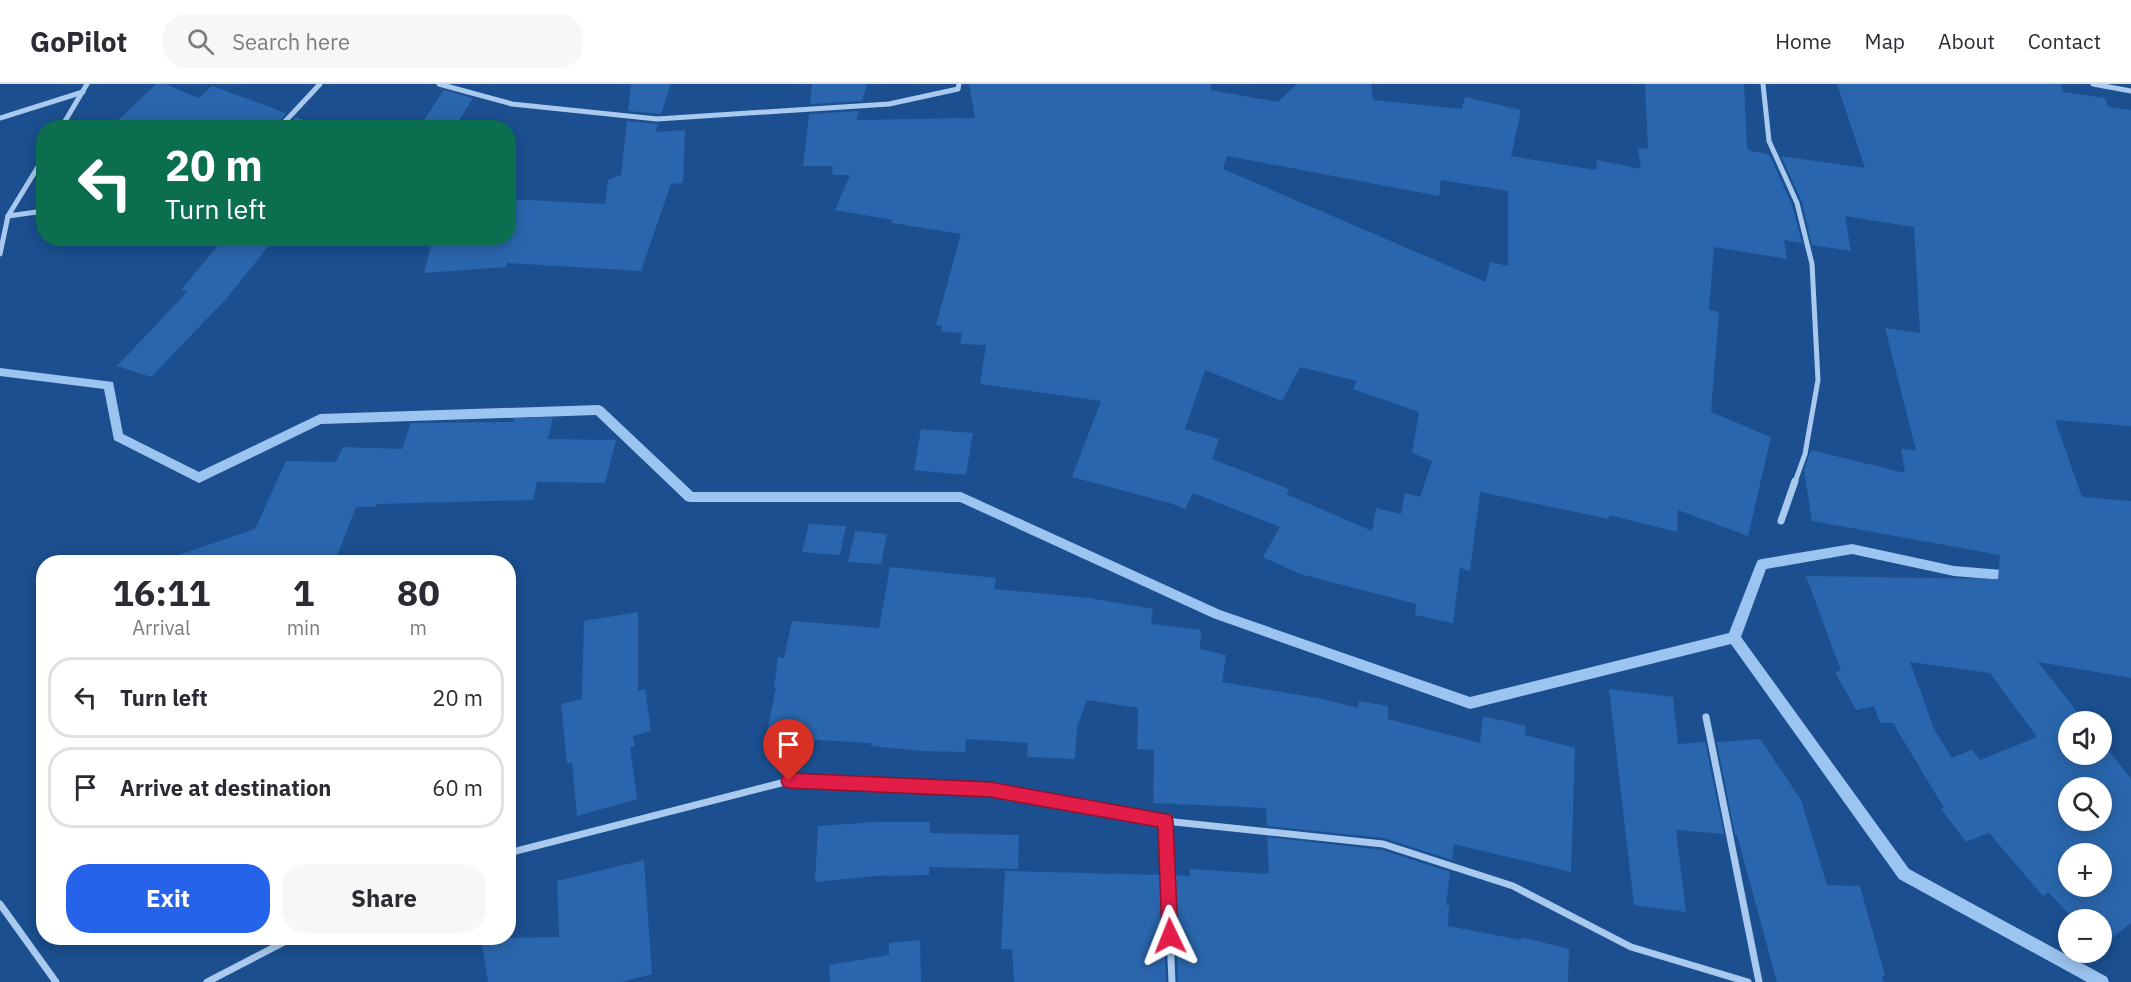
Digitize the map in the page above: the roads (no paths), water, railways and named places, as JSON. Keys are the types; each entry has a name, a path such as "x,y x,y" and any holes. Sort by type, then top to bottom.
{"street":[{"path":"66,120 87,84"},
{"path":"286,120 320,84"},
{"path":"439,84 512,104 657,119 889,104 958,89 959,84"},
{"path":"1763,84 1769,141 1797,203 1812,264 1818,380 1805,454 1781,521"},
{"path":"2093,84 2131,91"},
{"path":"0,118 83,92"},
{"path":"0,254 8,216 36,170"},
{"path":"8,216 36,213"},
{"path":"1706,717 1759,982"},
{"path":"516,851 789,781 990,789 1165,821 1383,844 1512,886 1630,946 1748,982"},
{"path":"1165,821 1172,982"},
{"path":"0,904 56,982"},
{"path":"207,982 278,945"}],"waterway":[{"path":"0,372 109,385 118,437 199,478 320,419 599,410 690,497 961,497 1217,614 1470,703 1734,638"},
{"path":"1734,638 1762,564 1852,549 1954,571 2014,576"},
{"path":"1734,638 1904,874 2102,982"}]}
